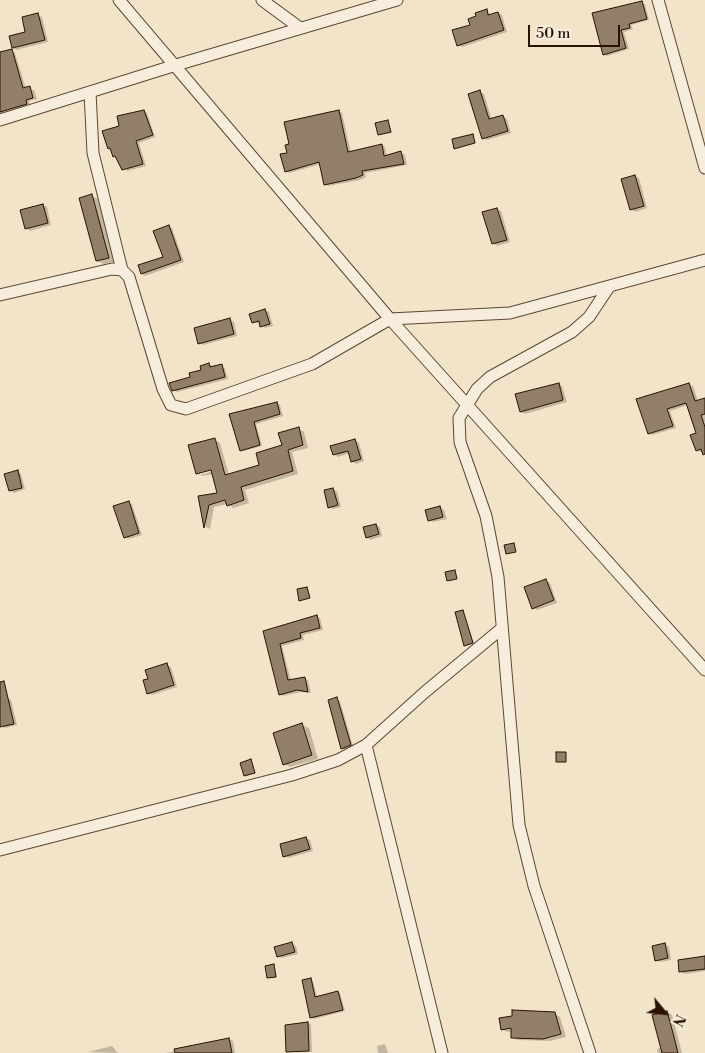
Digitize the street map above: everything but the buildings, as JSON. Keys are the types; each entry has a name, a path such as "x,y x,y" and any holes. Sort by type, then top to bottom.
{"street":[{"path":"119,0 390,319 705,670"},
{"path":"262,0 300,28"},
{"path":"0,120 176,65 396,0"},
{"path":"658,0 705,168"},
{"path":"90,92 92,153 122,270 129,277 163,389 171,406 186,409 312,364 390,319 510,312 705,260"},
{"path":"0,295 112,269 122,270"},
{"path":"590,1053 534,886 519,825 498,576 491,534 460,442 460,418 477,389 490,377 572,332 589,317 609,287"},
{"path":"0,850 313,769 338,760 366,744 501,629"},
{"path":"366,744 439,1052"}]}
